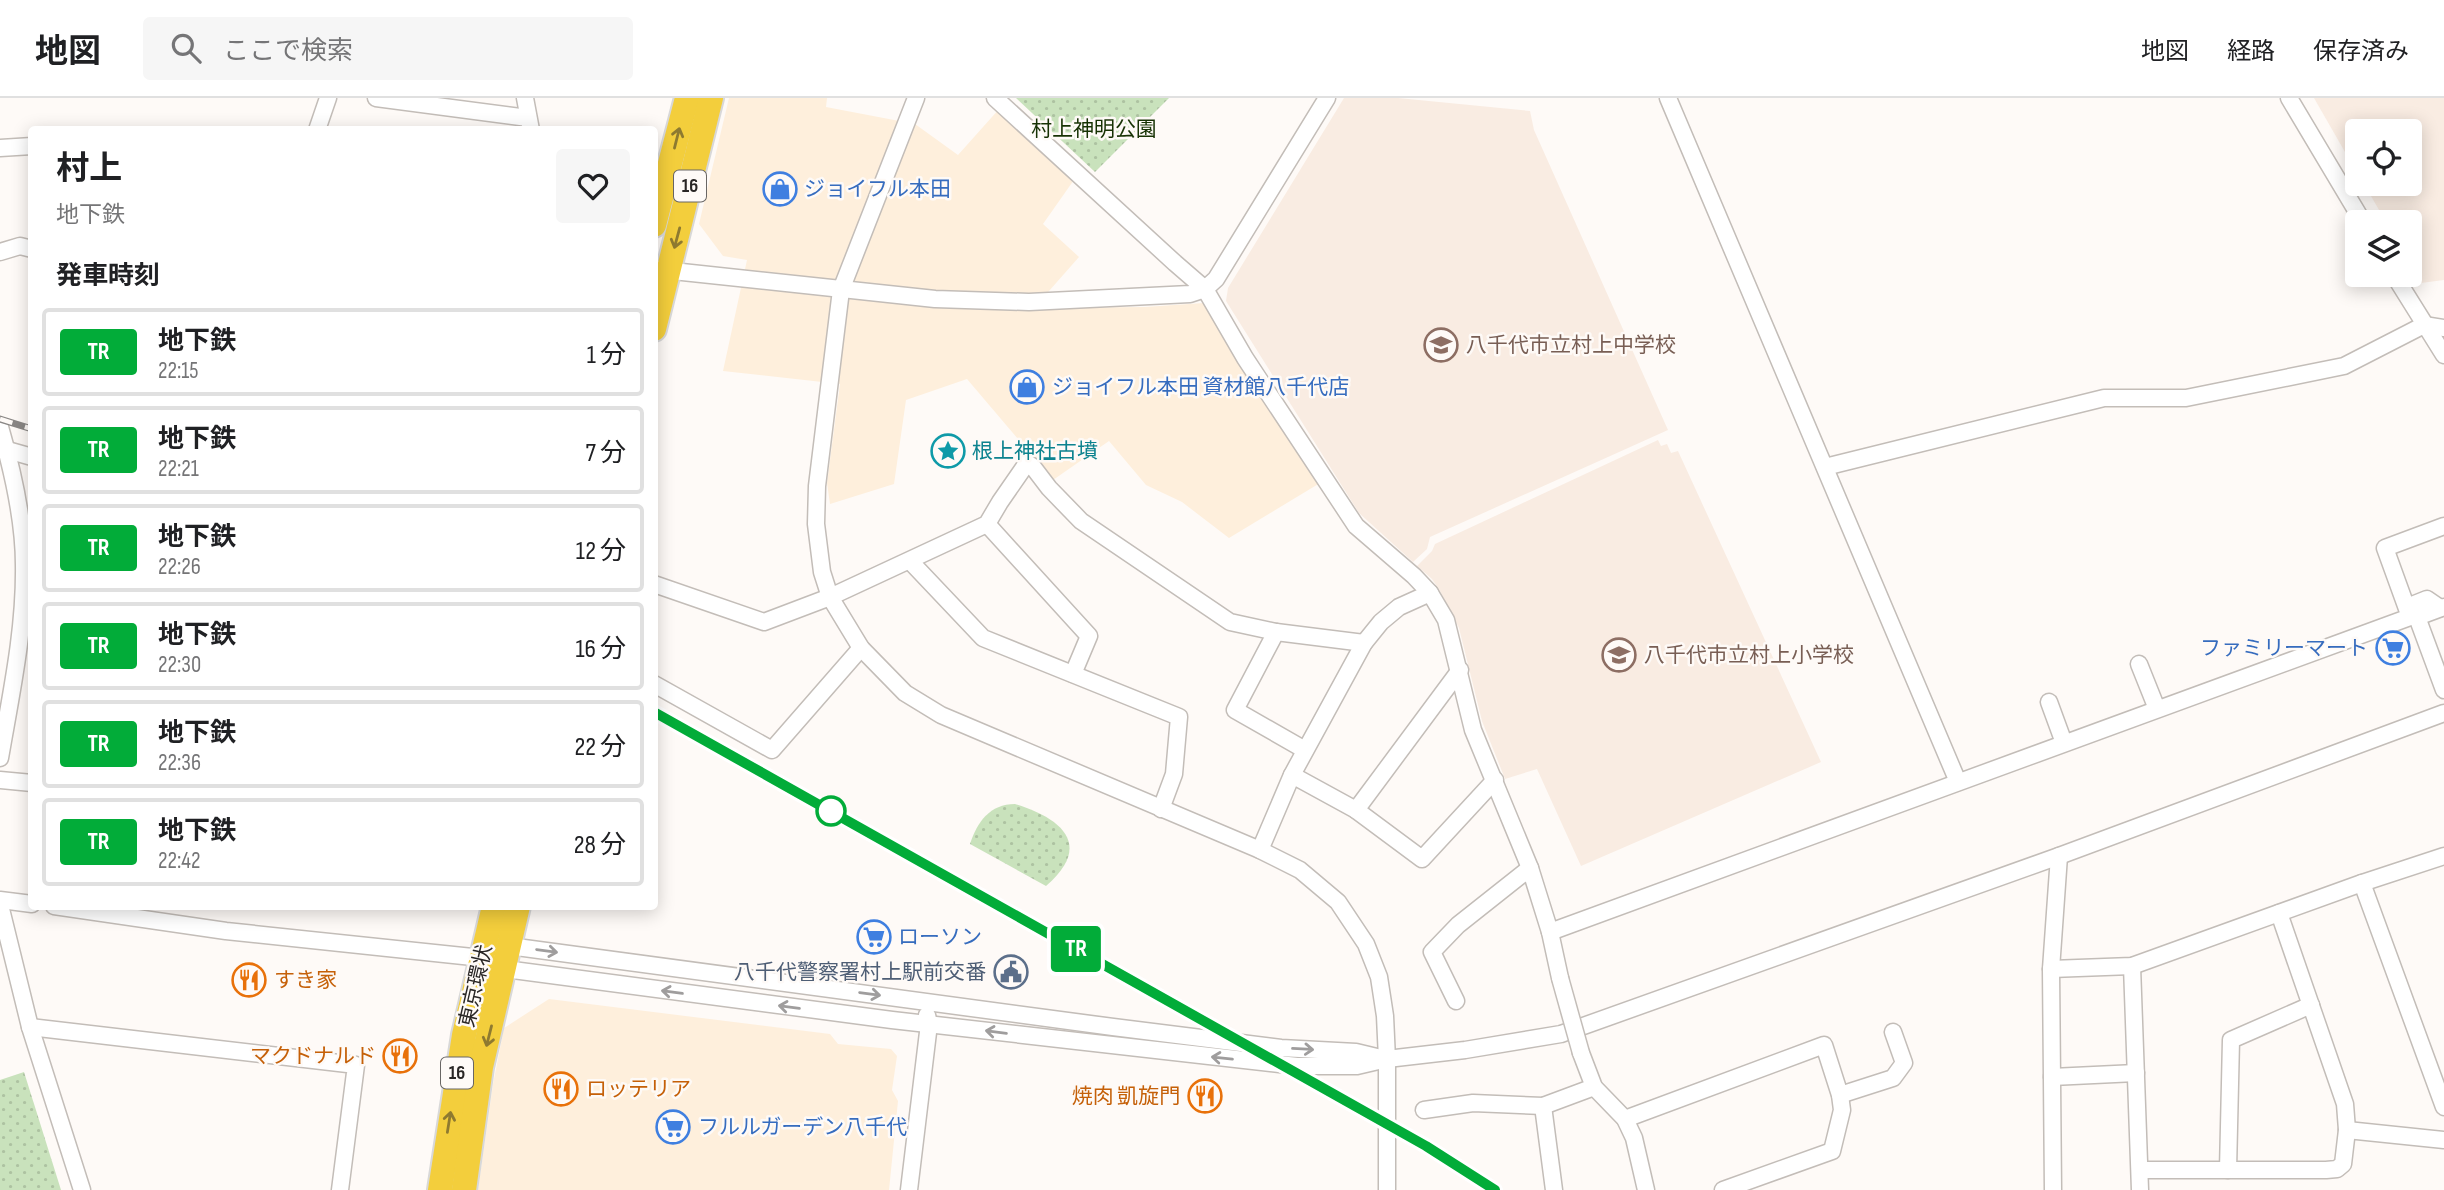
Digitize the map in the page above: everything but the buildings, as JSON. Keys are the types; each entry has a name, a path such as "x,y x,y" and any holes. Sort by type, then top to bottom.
{"highway":[{"name":"16","path":"658,210 687,98"},
{"name":"16","path":"658,295 661,270 711,98"},
{"name":"東京環状","path":"440,1190 458,1068 493,910"},
{"name":"東京環状","path":"464,1190 481,1067 517,910"}],"street":[{"path":"318,126 328,98"},
{"path":"376,98 530,124 525,98"},
{"path":"916,98 841,289 817,486 817,545 830,597 861,648 905,693 941,715 1260,850 1300,870 1338,902 1366,944 1379,978 1385,1016 1387,1059 1387,1190"},
{"path":"995,98 1205,289 1245,358 1356,526 1430,593 1446,620 1473,730 1530,868 1550,932 1581,1053 1594,1087 1625,1119 1634,1138 1646,1190"},
{"path":"661,270 934,299 1029,302 1190,294 1205,289 1216,279 1327,98"},
{"path":"1668,98 1958,782"},
{"path":"2289,98 2356,210"},
{"path":"0,148 28,146"},
{"path":"0,252 20,246 28,248"},
{"path":"2401,287 2444,355"},
{"path":"1825,467 2104,398 2186,398 2344,366 2424,325 2444,328"},
{"path":"0,427 22,529 24,566 21,636 0,758"},
{"path":"3,449 28,456"},
{"path":"658,585 764,622 830,597 987,524 1027,463 1081,521 1230,622 1276,632 1364,643"},
{"path":"987,524 1089,636 1073,674"},
{"path":"1550,932 2410,617 2385,548 2444,526"},
{"path":"910,561 982,638 1179,717 1174,774 1161,809"},
{"path":"1260,850 1292,775 1364,643 1381,622 1399,607 1430,593"},
{"path":"2407,607 2427,599 2442,608"},
{"path":"2442,608 2417,617 2444,690"},
{"path":"1276,632 1235,710 1305,750"},
{"path":"658,686 772,750 861,648"},
{"path":"2139,664 2157,709"},
{"path":"1356,810 1460,670"},
{"path":"2049,702 2064,743"},
{"path":"482,958 507,958 929,1024 1297,1066 1357,1066 1387,1059 1465,1050 1561,1034 2059,856 2444,713"},
{"path":"1292,775 1356,810 1422,859 1495,780"},
{"path":"0,780 28,783"},
{"path":"2053,1190 2051,969 2059,856"},
{"path":"2051,969 2132,966 2444,856"},
{"path":"1456,1001 1432,953 1458,925 1530,868"},
{"path":"2362,883 2444,1107"},
{"path":"28,904 0,903 30,1027 82,1190"},
{"path":"84,910 226,931 931,1002 1281,1048 1356,1052 1387,1059"},
{"path":"2140,1170 2337,1169 2343,1164 2347,1130 2345,1104 2279,913"},
{"path":"2132,966 2140,1190"},
{"path":"909,1190 931,1002"},
{"path":"2228,1170 2231,1040 2311,1005"},
{"path":"30,1027 356,1065 340,1190"},
{"path":"1840,1096 1893,1078 1904,1063 1893,1032"},
{"path":"1625,1119 1824,1045 1842,1110 1832,1152 1723,1190"},
{"path":"2052,1077 2136,1073"},
{"path":"1424,1110 1473,1103 1543,1106 1594,1087"},
{"path":"1543,1106 1554,1190"},
{"path":"2347,1130 2444,1140"}],"shaded area":[{"path":"729,98 827,98 826,107 915,124 958,155 1000,108 1076,177 1043,224 1079,257 1034,308 1145,307 1204,303 1320,483 1229,538 1182,502 1146,485 1109,441 1053,480 967,379 906,400 894,484 830,504 827,483 840,384 723,371 747,260 723,256 699,224"},
{"name":"八千代市立村上中学校","path":"1344,98 1398,98 1530,111 1534,130 1668,430 1430,537 1427,549 1413,562 1359,513 1226,301 1228,288"},
{"path":"2314,98 2444,98 2444,280 2422,283 2422,210 2379,210 2371,196 2422,196 2422,119 2345,119 2345,152"},
{"name":"八千代市立村上小学校","path":"1658,440 1661,446 1667,444 1671,453 1678,451 1821,762 1581,866 1537,769 1505,779 1482,721 1459,628 1432,579 1417,566 1432,551 1435,544"},
{"path":"549,999 830,1034 838,1044 891,1049 897,1056 892,1090 898,1101 889,1190 478,1190 504,1028"}],"green space":[{"name":"村上神明公園","path":"1016,98 1169,98 1095,172"},
{"path":"1015,804 1046,817 1066,835 1068,858 1046,886 970,844 976,828 986,816 998,807"},
{"path":"24,1072 61,1190 0,1190 0,1080"}],"railway":[{"path":"0,419 28,428"},
{"path":"658,714 1426,1146 1495,1190"}],"metro line":[{"name":"TR","path":"658,714 1426,1146 1495,1190"}],"place":[{"name":"ジョイフル本田","path":"780,189"},
{"name":"八千代市立村上中学校","path":"1441,345"},
{"name":"ジョイフル本田 資材館八千代店","path":"1027,387"},
{"name":"根上神社古墳","path":"948,451"},
{"name":"ファミリーマート","path":"2393,648"},
{"name":"八千代市立村上小学校","path":"1619,655"},
{"name":"ローソン","path":"874,937"},
{"name":"八千代警察署村上駅前交番","path":"1011,972"},
{"name":"すき家","path":"249,980"},
{"name":"マクドナルド","path":"400,1056"},
{"name":"ロッテリア","path":"561,1089"},
{"name":"焼肉 凱旋門","path":"1205,1096"},
{"name":"フルルガーデン八千代","path":"673,1127"}]}
